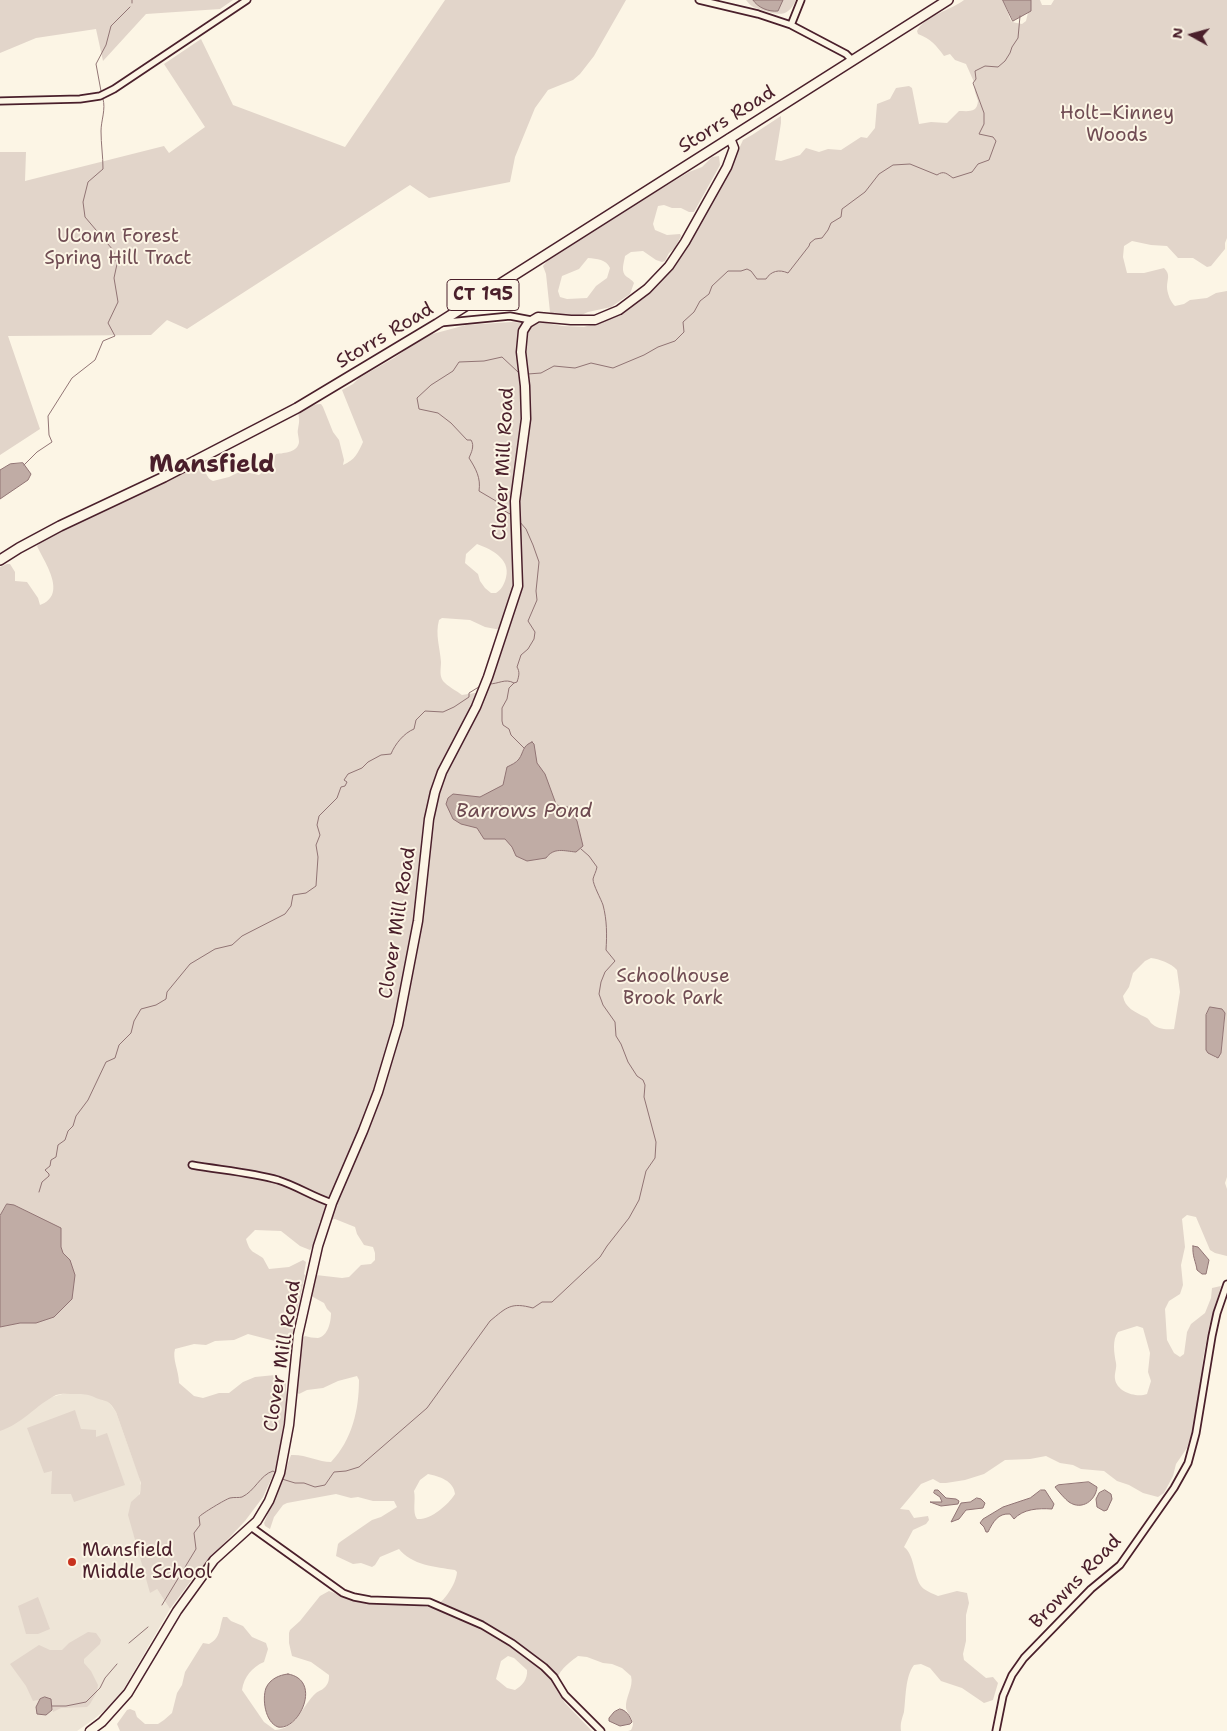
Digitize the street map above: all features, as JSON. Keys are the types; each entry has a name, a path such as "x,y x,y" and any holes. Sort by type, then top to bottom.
{"main road":[{"name":"Storrs Road","path":"0,560 60,526 164,477 296,408 437,324 948,0"}],"street":[{"path":"0,101 100,96 114,90 247,0"},
{"path":"699,0 758,14 791,25 846,54 852,60"},
{"path":"791,25 801,0"},
{"path":"437,324 510,316 531,320 542,317 595,320 619,310 647,289 668,266 685,242 727,167 734,148 730,138"},
{"name":"Clover Mill Road","path":"90,1731 102,1722 128,1693 178,1610 214,1560 251,1527 269,1501 280,1473 289,1425 298,1334 318,1246 332,1203 378,1092 398,1026 418,921 429,819 435,792 442,772 476,707 518,586 515,501 526,418 522,335 525,327 531,320"},
{"path":"192,1165 270,1178 290,1184 332,1203"},
{"name":"Browns Road","path":"996,1731 1003,1696 1012,1676 1024,1658 1091,1589 1120,1565 1174,1488 1188,1463 1196,1434 1217,1313 1227,1284"},
{"path":"251,1527 314,1573 348,1595 370,1600 429,1602 489,1629 512,1642 554,1677 565,1695 601,1731"}],"shaded area":[{"name":"Mansfield Middle School","path":"66,1393 92,1393 108,1401 116,1412 140,1479 139,1497 157,1589 170,1609 123,1690 110,1706 94,1719 77,1731 0,1731 0,1421 52,1397"}],"green space":[{"path":"0,0 233,0 220,9 146,14 103,61 96,29 36,38 0,53"},
{"name":"UConn Forest Spring Hill Tract","path":"445,0 626,0 594,56 580,74 573,80 548,90 535,108 515,157 510,182 429,198 410,185 187,329 167,320 151,335 8,336 40,429 0,455 0,152 26,152 25,181 164,146 169,153 205,127 164,64 201,39 233,105 345,147"},
{"path":"746,0 796,0 790,10 778,14 755,8"},
{"name":"Schoolhouse Brook Park","path":"964,0 1004,0 1012,22 1022,24 1026,21 1031,0 1040,0 1042,5 1051,5 1054,0 1227,0 1227,238 1225,249 1211,266 1207,267 1193,258 1178,258 1167,246 1132,241 1124,246 1123,257 1127,273 1144,273 1164,268 1168,275 1168,295 1175,306 1190,300 1207,298 1216,293 1227,291 1227,1177 1225,1183 1227,1189 1227,1256 1210,1250 1196,1217 1187,1215 1182,1219 1185,1247 1181,1265 1183,1285 1180,1294 1169,1301 1165,1309 1167,1340 1174,1353 1180,1357 1184,1354 1187,1332 1191,1324 1205,1313 1211,1298 1212,1288 1221,1286 1209,1327 1203,1359 1200,1392 1187,1448 1176,1464 1173,1476 1164,1493 1158,1497 1143,1493 1117,1481 1104,1471 1081,1469 1073,1465 1060,1463 1046,1456 1005,1460 984,1474 965,1480 940,1483 933,1479 921,1484 900,1509 909,1510 914,1518 928,1516 929,1520 926,1524 913,1530 904,1547 911,1556 918,1580 924,1589 938,1596 957,1591 967,1593 969,1603 966,1615 964,1660 986,1678 993,1677 998,1683 993,1700 984,1703 962,1688 941,1681 930,1668 921,1664 914,1665 907,1681 901,1731 628,1731 633,1727 633,1721 626,1708 632,1680 631,1676 622,1668 612,1664 578,1656 559,1674 556,1689 565,1703 592,1731 120,1731 117,1724 127,1710 135,1711 137,1717 145,1724 158,1724 172,1713 185,1672 203,1643 209,1644 216,1639 223,1617 227,1617 231,1621 243,1626 252,1637 266,1643 268,1649 264,1662 249,1673 242,1690 264,1722 275,1730 283,1729 294,1721 311,1698 325,1687 328,1682 329,1675 311,1662 292,1656 289,1643 290,1630 300,1621 320,1596 329,1591 361,1603 394,1602 434,1608 449,1592 457,1572 417,1562 410,1559 399,1549 380,1557 372,1567 361,1563 353,1564 336,1556 340,1542 372,1520 397,1507 394,1501 373,1501 336,1494 287,1503 283,1505 274,1517 270,1529 265,1526 264,1523 291,1455 331,1462 344,1444 356,1413 359,1391 357,1376 338,1381 323,1388 307,1390 299,1394 296,1392 302,1338 305,1336 321,1337 327,1332 330,1320 331,1313 324,1303 311,1294 314,1278 316,1275 349,1277 361,1265 371,1264 375,1260 373,1247 364,1245 355,1227 335,1219 320,1221 315,1241 310,1250 300,1246 281,1231 255,1230 246,1239 250,1249 263,1258 269,1269 289,1267 303,1260 306,1262 290,1345 248,1334 234,1340 215,1341 206,1345 194,1344 175,1349 174,1357 179,1383 194,1396 203,1398 219,1393 229,1393 243,1382 255,1377 275,1375 286,1381 286,1413 279,1457 263,1497 245,1521 199,1570 170,1609 157,1589 150,1593 128,1515 131,1502 140,1494 141,1483 116,1412 110,1404 87,1395 58,1394 15,1424 0,1431 0,567 10,564 15,572 15,581 27,582 38,598 40,605 48,600 52,594 53,586 49,570 37,546 41,540 118,502 198,466 213,481 229,477 241,471 259,475 270,465 276,454 296,448 299,442 298,413 313,405 321,404 323,407 333,432 339,440 344,460 343,465 347,463 356,456 363,442 342,390 394,358 425,336 466,325 512,322 534,324 541,322 562,326 584,327 606,320 634,303 672,269 689,244 724,181 743,140 781,116 775,160 781,161 800,155 806,148 819,152 828,149 841,150 861,137 867,138 875,128 877,104 890,99 896,88 909,86 912,88 919,124 931,122 947,123 959,111 969,111 976,108 978,101 974,82 966,64 955,60 950,54 944,56 933,43 918,34 917,31 932,17","holes":["477,544 489,549 500,557 504,562 507,574 499,591 491,593 485,588 478,574 465,563 466,554","442,618 470,620 485,627 501,630 500,650 487,689 481,692 462,695 443,681 439,620","1151,958 1172,965 1177,970 1180,992 1174,1029 1156,1027 1147,1018 1128,1007 1123,996 1129,987 1133,973 1145,961","1206,1015 1225,1016 1221,1053 1216,1058 1211,1054","1137,1326 1143,1328 1150,1353 1148,1372 1151,1381 1147,1394 1128,1393 1116,1384 1114,1347 1118,1332","428,1474 449,1482 455,1494 439,1511 428,1517 417,1519 414,1491 420,1480","508,1656 514,1658 527,1670 524,1682 515,1690 507,1688 496,1679 501,1661"]},
{"path":"719,156 720,165 694,212 664,205 658,206 653,224 655,230 667,235 680,234 681,236 665,261 656,260 643,251 631,252 625,256 623,267 625,275 634,283 630,294 611,307 588,312 577,317 554,315 550,312 546,274 543,266 548,260 599,226 689,172 702,167 712,157","holes":["588,258 601,260 608,265 610,268 607,278 596,286 587,298 567,299 560,297 558,291 562,276 579,269"]},
{"path":"75,1410 81,1429 96,1430 96,1437 107,1433 125,1485 74,1502 71,1494 51,1494 52,1471 44,1473 27,1428"},
{"path":"38,1597 50,1629 38,1634 26,1634 18,1606"},
{"path":"88,1632 96,1633 101,1640 100,1644 84,1659 84,1663 91,1671 98,1685 97,1692 90,1704 87,1707 61,1708 53,1712 49,1700 33,1701 26,1686 10,1664 39,1645 50,1650 62,1650 69,1643"}],"water":[{"path":"753,0 783,0 778,11 775,11 761,7"},
{"path":"1003,0 1031,0 1031,11 1013,21"},
{"path":"23,463 31,474 28,480 0,499 0,470 10,464"},
{"name":"Barrows Pond","path":"532,742 537,763 545,774 556,804 568,807 577,821 583,846 576,852 556,851 546,858 527,861 516,856 512,847 505,839 484,839 477,828 461,824 453,819 446,804 448,798 453,794 480,797 503,785 507,767 518,760 525,747"},
{"path":"1210,1007 1222,1009 1225,1013 1221,1053 1218,1058 1206,1050 1206,1015"},
{"path":"7,1204 14,1205 61,1228 61,1247 63,1253 70,1260 75,1275 72,1299 54,1317 36,1323 20,1323 0,1327 0,1216"},
{"path":"1193,1246 1198,1247 1209,1260 1206,1274 1202,1274 1197,1270"},
{"path":"1089,1482 1097,1487 1096,1492 1091,1500 1083,1505 1069,1502 1055,1487 1058,1485"},
{"path":"935,1490 938,1490 946,1498 956,1499 959,1501 958,1504 941,1506 930,1502 942,1502 940,1497 934,1493"},
{"path":"1041,1490 1045,1490 1054,1504 1052,1509 1031,1510 1022,1513 1014,1519 1010,1514 1002,1515 994,1522 988,1532 980,1523 983,1519 1003,1507 1030,1498"},
{"path":"1105,1490 1111,1494 1112,1499 1107,1510 1104,1511 1097,1507 1096,1499 1099,1493"},
{"path":"977,1498 985,1503 983,1508 966,1510 959,1519 951,1522 961,1503 970,1502"},
{"path":"288,1674 298,1678 304,1685 306,1694 300,1714 286,1726 278,1727 267,1715 265,1693 272,1680 278,1676"},
{"path":"45,1697 51,1699 52,1710 46,1715 37,1714 36,1707 40,1699"},
{"path":"620,1709 629,1716 632,1722 630,1724 620,1726 609,1721 614,1712"}],"waterway":[{"path":"101,91 96,64 106,45 111,26 130,7"},
{"path":"528,374 541,373 554,366 575,368 591,363 613,368 675,341 684,332 683,322 694,312 700,301 709,294 712,286 728,271 747,269 757,279 766,279 770,274 781,271 788,273 810,243 815,239 822,238 831,223 841,217 842,209 865,192 879,174 893,165 910,164 937,175 945,173 953,178 972,172 978,164 989,160 996,141 993,137 979,134 984,124 984,113 973,83 976,79 975,71 985,66 998,67 1005,61 1018,38 1020,16"},
{"path":"24,465 37,452 52,442 49,435 48,416 72,378 95,360 103,341 115,336 108,323 118,302 114,278 117,264 113,250 85,217 83,202 88,182 103,169 101,131 103,99"},
{"path":"512,515 501,509 496,501 479,491 477,474 469,458 473,447 471,440 467,440 451,423 438,413 419,409 417,398 431,385 453,371 459,362 484,361 502,357 518,372"},
{"path":"489,684 505,681 517,682 519,674 517,667 521,655 528,649 534,639 535,632 528,621 537,600 539,562 526,529 519,521"},
{"path":"514,683 509,688 507,699 502,708 502,721 503,725 509,729 511,735 524,748"},
{"path":"39,1192 42,1182 49,1176 45,1170 50,1166 51,1160 56,1157 58,1145 65,1140 76,1116 88,1100 106,1062 115,1058 119,1045 131,1033 134,1021 141,1009 156,1005 166,999 167,992 190,964 215,949 232,945 242,936 285,914 291,906 293,895 306,893 316,886 318,857 316,845 320,835 317,825 319,816 337,798 341,787 345,786 347,782 344,780 348,774 362,768 368,762 381,755 391,754 400,739 414,729 416,720 425,711 443,712 454,707 469,697 469,693 482,685"},
{"path":"282,1479 315,1487 325,1485 334,1472 359,1467 427,1408 490,1321 510,1307 526,1306 533,1308 542,1302 552,1302 600,1257 629,1218 639,1200 646,1171 655,1158 656,1142 644,1097 645,1085 628,1062 616,1036 615,1022 603,1005 599,994 605,972 615,961 606,950 604,911 593,879 597,867 581,849"},
{"path":"162,1605 196,1549 194,1533 200,1525 199,1517 228,1499 242,1497 268,1473 273,1471 276,1473"},
{"path":"129,1643 148,1627"},
{"path":"52,1706 66,1706 86,1702 100,1688 105,1678 117,1664"}],"place":[{"name":"Mansfield Middle School","path":"72,1562"}],"district":[{"name":"Mansfield","path":"212,466"}],"park label":[{"name":"Holt–Kinney Woods","path":"1117,125"}]}
